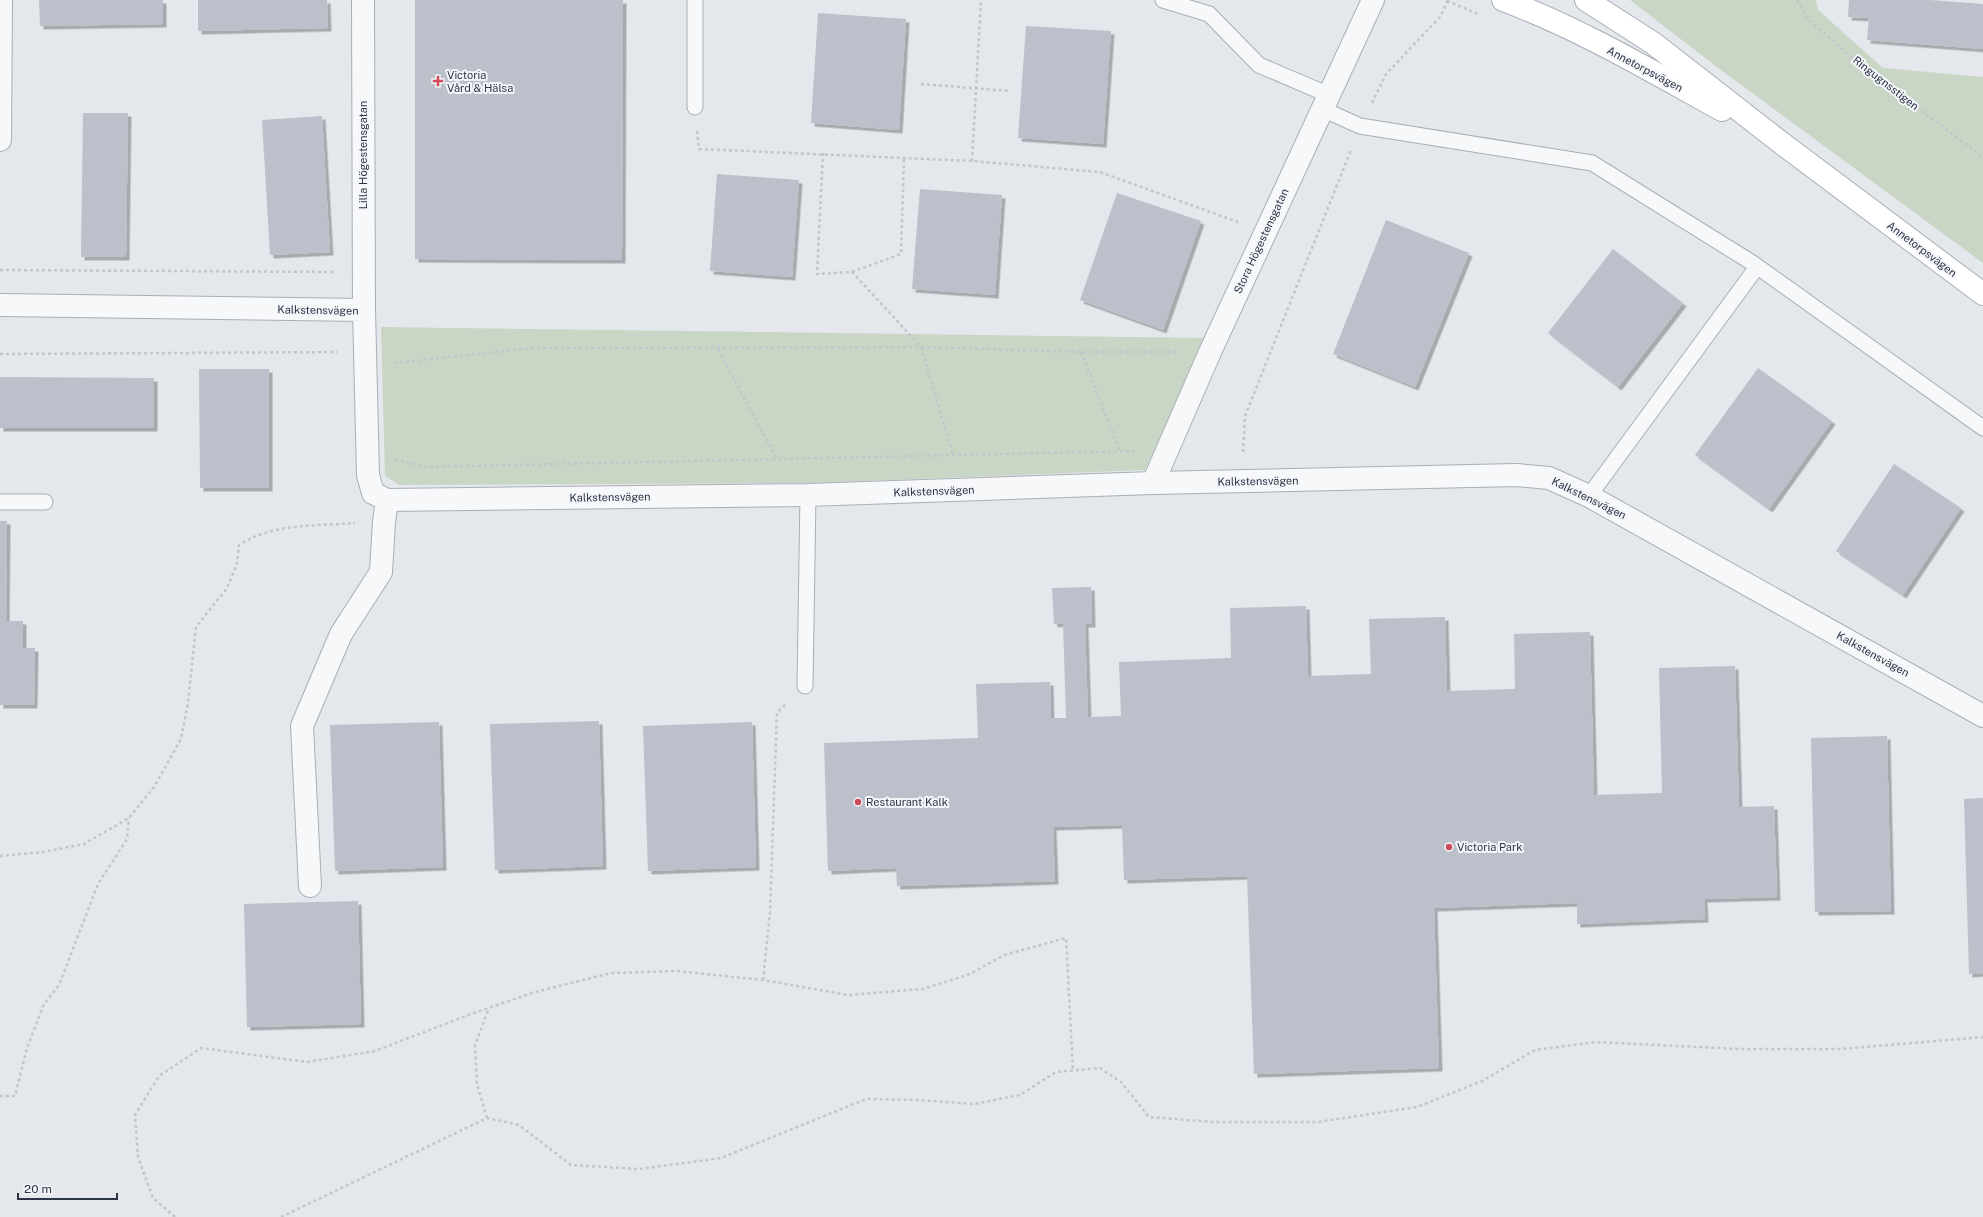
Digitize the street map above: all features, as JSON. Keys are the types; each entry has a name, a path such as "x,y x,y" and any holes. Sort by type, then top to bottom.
{"main road":[{"name":"Annetorpsvägen","path":"1503,0 1526,8 1634,61 1784,145"},
{"name":"Annetorpsvägen","path":"1586,0 1653,43 1784,145 1983,294"}],"street":[{"path":"0,140 2,0"},
{"name":"Lilla Högestensgatan","path":"362,0 364,310"},
{"name":"Stora Högestensgatan","path":"1153,483 1210,352 1373,0"},
{"name":"Kalkstensvägen","path":"0,305 364,310 368,475 373,493 387,500 808,495 1153,483 1516,474 1549,478 1589,496 1983,716"},
{"path":"310,886 302,726 341,634 381,572 387,500"}],"lane":[{"path":"695,0 695,107"},
{"path":"1163,0 1208,14 1259,66 1326,102 1360,126 1592,163 1757,267 1983,428"},
{"path":"1589,496 1757,267"},
{"path":"805,686 808,495"},
{"path":"0,502 45,502"}],"path":[{"path":"972,161 981,0"},
{"path":"1244,481 1243,453 1245,416 1360,126 1386,74 1440,16 1448,0"},
{"name":"Ringugnsstigen","path":"1797,0 1809,20 1863,67 1983,157"},
{"path":"921,84 1010,91"},
{"path":"695,107 699,149 823,153 972,161 1100,172 1265,232"},
{"path":"823,153 817,274 852,272 901,254 904,158"},
{"path":"0,270 364,271"},
{"path":"852,272 921,347 953,455"},
{"path":"0,354 365,359 532,348 718,349 921,347 1081,352 1210,352"},
{"path":"718,349 777,459"},
{"path":"1081,352 1120,451"},
{"path":"367,450 424,467 1168,450"},
{"path":"0,856 43,852 84,844 130,818 154,787 181,739 188,703 196,627 227,588 237,564 239,545 251,537 276,529 384,522"},
{"path":"762,980 770,912 777,713 805,686"},
{"path":"0,1096 16,1096 27,1048 44,1004 59,985 98,884 127,839 130,818"},
{"path":"175,1217 153,1198 138,1157 135,1115 159,1076 201,1048 307,1062 375,1050 535,992 611,974 676,970 762,980 848,995 923,989 970,974 1004,955 1066,938 1073,1071"},
{"path":"487,1118 477,1084 475,1044 489,1008"},
{"path":"281,1217 487,1118 520,1125 570,1165 639,1169 720,1158 866,1099 919,1100 974,1104 1020,1095 1056,1072 1100,1068 1121,1082 1150,1117 1213,1122 1318,1122 1416,1107 1482,1081 1534,1050 1596,1042 1739,1049 1840,1049 1983,1037"}],"green space":[{"path":"1630,0 1816,0 1818,10 1883,68 1983,77 1983,263 1717,67"},
{"path":"381,327 1205,338 1145,470 810,483 399,485 385,476"}],"building":[{"path":"39,0 163,0 163,24 40,26"},
{"path":"198,0 327,0 328,28 198,31"},
{"path":"415,0 623,0 622,260 415,259"},
{"path":"1849,0 1930,0 1983,4 1983,49 1867,40 1869,18 1848,17"},
{"path":"818,13 906,19 899,130 811,123"},
{"path":"1026,26 1111,31 1103,144 1018,138"},
{"path":"83,113 128,113 126,257 81,257"},
{"path":"322,116 330,252 270,255 262,120"},
{"path":"717,174 799,180 792,277 710,271"},
{"path":"920,189 1002,195 995,295 912,289"},
{"path":"1117,193 1201,221 1163,330 1080,300"},
{"path":"1386,220 1469,253 1415,387 1333,354"},
{"path":"1613,249 1683,303 1618,387 1548,333"},
{"path":"1758,368 1832,421 1769,509 1695,455"},
{"path":"199,369 269,369 269,488 200,488"},
{"path":"0,377 154,378 154,428 0,428"},
{"path":"1894,464 1961,508 1903,595 1836,551"},
{"path":"0,521 7,521 6,621 23,621 23,648 35,648 34,705 0,705"},
{"name":"Victoria Park","path":"1091,587 1092,624 1085,624 1088,717 1121,716 1119,662 1231,658 1230,608 1306,606 1308,676 1371,674 1369,619 1445,617 1447,691 1515,689 1514,634 1590,632 1594,795 1662,793 1659,668 1735,666 1739,807 1774,806 1777,897 1704,899 1705,919 1577,924 1577,903 1434,908 1439,1068 1254,1074 1247,876 1124,880 1122,825 1053,827 1055,881 897,886 896,868 828,871 824,743 978,738 976,684 1050,682 1051,718 1066,718 1063,623 1054,624 1052,588"},
{"path":"599,721 603,866 495,870 490,724"},
{"path":"439,722 443,867 335,871 330,725"},
{"path":"752,722 756,867 648,871 643,726"},
{"path":"1887,736 1891,911 1815,912 1811,738"},
{"path":"1983,798 1983,973 1969,974 1964,799"},
{"path":"358,901 361,1024 247,1027 244,904"}],"place":[{"name":"Victoria Vård & Hälsa","path":"438,81"},
{"name":"Restaurant Kalk","path":"858,802"},
{"name":"Victoria Park","path":"1449,847"}]}
